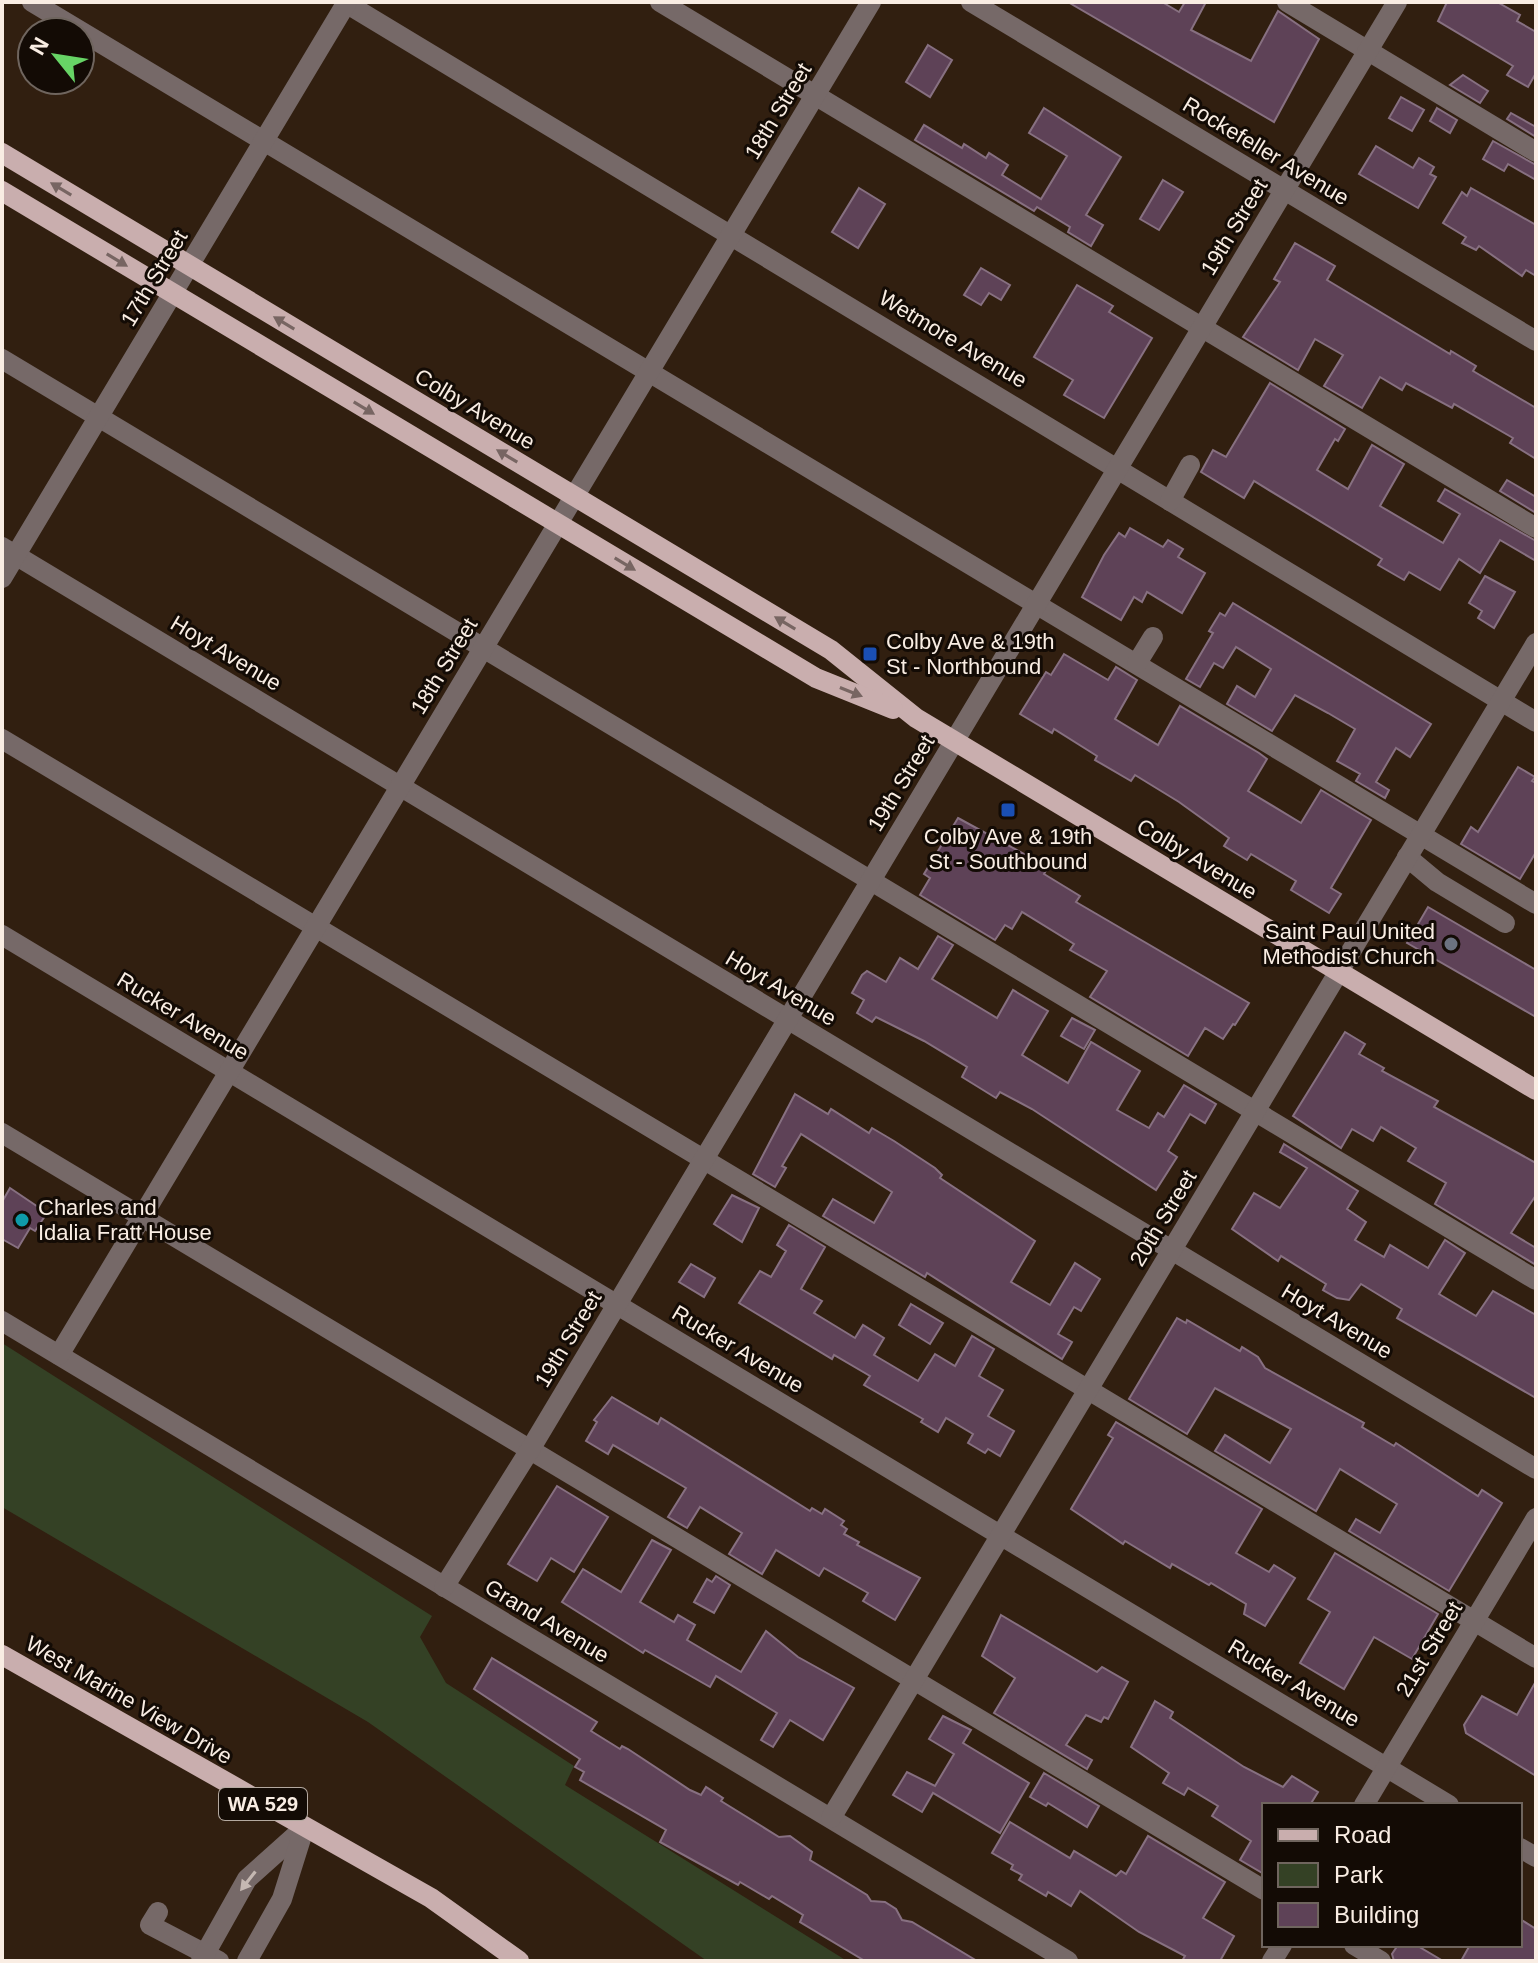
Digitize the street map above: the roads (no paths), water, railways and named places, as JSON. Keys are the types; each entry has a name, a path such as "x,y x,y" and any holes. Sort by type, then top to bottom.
{"main road":[{"name":"Colby Avenue","path":"2,153 831,650 916,718 1536,1090"},
{"name":"Colby Avenue","path":"2,191 816,678 916,718"},
{"name":"West Marine View Drive","path":"2,1655 431,1898 519,1961"}],"street":[{"path":"32,2 1536,904"},
{"name":"17th Street","path":"2,578 9,551 99,416 346,2"},
{"name":"Wetmore Avenue","path":"346,2 1085,446 1117,470 1536,722"},
{"path":"660,2 1201,327 1249,367 1536,528"},
{"name":"18th Street","path":"59,1355 871,2"},
{"name":"Rockefeller Avenue","path":"971,2 1536,341"},
{"path":"1287,2 1536,152"},
{"name":"19th Street","path":"444,1587 531,1448 1397,2"},
{"path":"2,359 1536,1280"},
{"path":"1170,501 1190,465"},
{"name":"Hoyt Avenue","path":"9,551 1536,1469"},
{"path":"1137,663 1153,637"},
{"name":"20th Street","path":"831,1818 1536,643"},
{"path":"2,739 1536,1658"},
{"path":"1407,857 1437,882 1505,923"},
{"name":"Rucker Avenue","path":"2,935 1446,1803"},
{"path":"2,1133 1262,1889"},
{"name":"Grand Avenue","path":"2,1321 1068,1961"},
{"name":"21st Street","path":"1365,1803 1536,1518"},
{"path":"151,1924 208,1958 247,1879 304,1828"},
{"path":"247,1961 282,1899 304,1828"},
{"path":"1357,1947 1381,1961"}],"place":[{"name":"Colby Ave & 19th St - Northbound","path":"870,654"},
{"name":"Colby Ave & 19th St - Southbound","path":"1008,810"},
{"name":"Saint Paul United Methodist Church","path":"1451,944"},
{"name":"Charles and Idalia Fratt House","path":"22,1220"}]}
